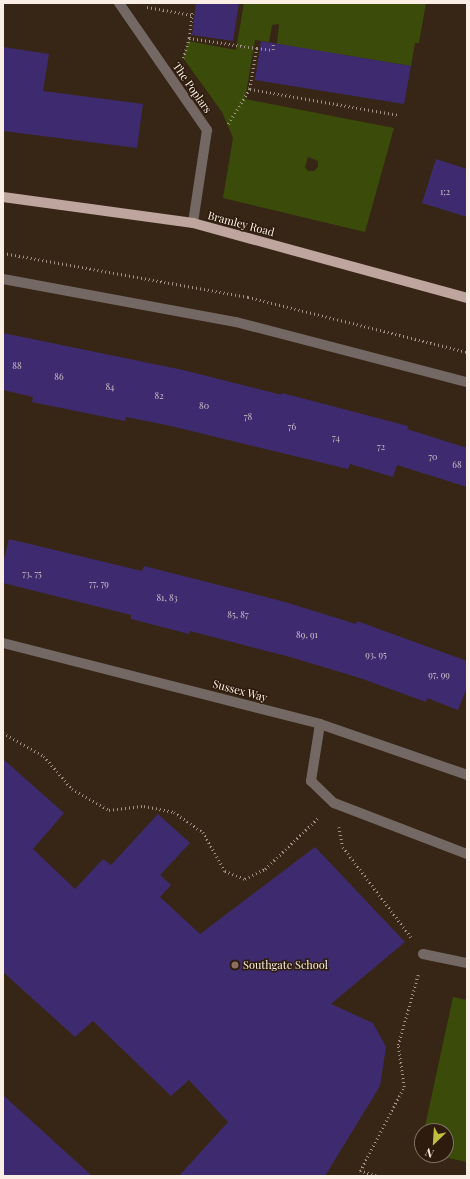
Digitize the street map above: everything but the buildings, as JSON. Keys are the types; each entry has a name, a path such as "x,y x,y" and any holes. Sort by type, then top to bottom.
{"main road":[{"name":"Bramley Road","path":"3,197 193,223 467,298"}],"street":[{"name":"The Poplars","path":"118,3 207,130 193,223"},
{"path":"3,279 236,322 467,382"},
{"name":"Sussex Way","path":"3,643 320,724 467,775"},
{"path":"320,724 310,781 334,803 467,854"},
{"path":"423,954 467,963"}],"path":[{"path":"144,6 192,14 189,38 183,58"},
{"path":"189,38 273,50 274,43"},
{"path":"227,125 250,89 257,48"},
{"path":"250,89 399,115"},
{"path":"3,733 44,756 72,789 109,810 144,806 174,812 203,832 225,871 245,879 265,869 334,803"},
{"path":"334,803 343,847 423,954 398,1045 404,1087 360,1171 376,1176"}],"green space":[{"path":"244,3 426,3 419,43 415,43 411,66 277,44 279,24 272,25 269,42 255,40 245,99 394,128 365,232 223,198 233,138 222,112 183,58 188,41 236,50","holes":["308,157 318,161 318,167 314,171 308,171 305,167"]},
{"path":"453,997 467,1000 467,1162 454,1159 454,1123 426,1123"}],"place":[{"name":"Southgate School","path":"235,965"}]}
